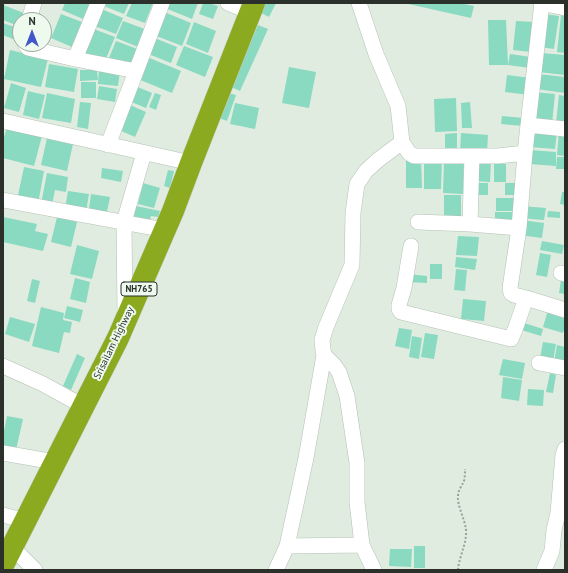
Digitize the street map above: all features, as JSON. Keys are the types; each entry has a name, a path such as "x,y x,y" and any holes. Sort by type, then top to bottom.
{"highway":[{"name":"Srisailam Highway","path":"8,556 118,338 173,211 252,8"}],"street":[{"path":"75,59 98,3"},
{"path":"108,145 162,3"},
{"path":"228,3 252,8"},
{"path":"359,3 376,54 398,106 402,142 409,153 414,156 498,156 525,153"},
{"path":"565,8 541,3 525,153 519,228 510,288 511,293 514,295 565,310"},
{"path":"45,52 136,71"},
{"path":"3,122 191,163"},
{"path":"528,125 565,129"},
{"path":"276,570 287,546 306,458 324,355 322,340 352,265 353,213 357,184 366,171 402,142"},
{"path":"125,322 124,222 144,153"},
{"path":"470,224 472,156"},
{"path":"3,200 165,230"},
{"path":"418,222 519,228"},
{"path":"411,246 404,288 399,305 401,312 511,339 526,298"},
{"path":"324,355 339,372 347,396 357,463 357,502 362,545 374,570"},
{"path":"539,363 565,368"},
{"path":"3,366 43,384 83,406"},
{"path":"544,570 552,551 554,530 562,513 563,455 565,449"},
{"path":"3,453 55,462"},
{"path":"3,515 26,521"},
{"path":"287,546 362,545"},
{"path":"8,556 35,570"}],"path":[{"path":"458,570 465,541 466,529 457,497 465,477 465,469"}],"building":[{"path":"65,3 90,3 83,19 62,10"},
{"path":"102,3 129,3 124,14 101,5"},
{"path":"132,3 153,3 145,23 126,16"},
{"path":"167,3 198,3 192,19 165,8"},
{"path":"203,3 218,6 213,19 199,14"},
{"path":"265,3 276,3 269,17 261,13"},
{"path":"404,3 459,3 474,6 471,18"},
{"path":"3,5 21,12 12,12 12,24 3,20"},
{"path":"99,8 123,18 116,34 92,25"},
{"path":"164,12 191,23 182,46 154,35"},
{"path":"61,14 82,22 72,47 52,38"},
{"path":"545,14 559,16 554,49 540,47"},
{"path":"561,15 565,16 565,53 557,52"},
{"path":"488,20 506,20 508,65 489,65"},
{"path":"123,21 150,31 143,49 116,38"},
{"path":"516,21 534,22 531,52 513,50"},
{"path":"194,22 216,31 208,53 186,44"},
{"path":"3,23 12,26 12,39 3,35"},
{"path":"258,25 268,29 240,91 231,87"},
{"path":"91,28 115,37 105,61 80,56"},
{"path":"152,37 177,47 171,63 146,53"},
{"path":"116,41 140,50 133,68 109,58"},
{"path":"184,46 213,57 205,77 176,65"},
{"path":"10,50 12,52 18,52 48,59 41,87 4,79"},
{"path":"540,53 565,55 565,75 538,72"},
{"path":"510,54 531,57 530,68 508,65"},
{"path":"147,57 181,71 172,93 138,79"},
{"path":"49,64 78,69 74,92 45,87"},
{"path":"289,67 316,72 309,108 282,103"},
{"path":"99,69 120,71 118,86 98,84"},
{"path":"80,70 97,70 98,80 80,81"},
{"path":"538,74 565,77 565,93 536,89"},
{"path":"507,75 531,78 530,95 505,92"},
{"path":"81,82 96,82 96,98 81,98"},
{"path":"11,83 26,88 19,112 4,108"},
{"path":"99,86 117,89 115,102 97,99"},
{"path":"135,86 152,93 146,108 129,101"},
{"path":"28,91 45,95 39,119 23,115"},
{"path":"225,92 236,95 227,121 216,117"},
{"path":"534,92 555,94 552,124 531,122"},
{"path":"47,93 75,99 71,123 42,118"},
{"path":"155,93 161,95 156,110 149,107"},
{"path":"559,95 565,96 565,124 556,123"},
{"path":"456,98 457,131 435,132 434,99"},
{"path":"80,102 91,103 88,129 77,127"},
{"path":"470,102 472,128 462,128 461,103"},
{"path":"235,103 259,108 255,129 230,124"},
{"path":"130,105 146,112 135,137 119,130"},
{"path":"502,116 524,118 523,126 501,124"},
{"path":"7,127 42,136 34,166 3,158 3,141"},
{"path":"531,129 557,132 555,149 530,147"},
{"path":"559,131 565,132 565,156 557,155"},
{"path":"457,133 457,148 445,148 445,134"},
{"path":"461,133 488,135 487,153 460,152"},
{"path":"47,138 73,144 67,171 41,165"},
{"path":"531,150 556,152 556,166 530,164"},
{"path":"557,157 565,157 565,169 556,169"},
{"path":"421,158 422,188 406,188 406,159"},
{"path":"424,158 442,158 441,189 424,189"},
{"path":"475,160 491,161 490,182 474,181"},
{"path":"444,161 464,161 463,194 443,193"},
{"path":"494,163 506,164 506,182 494,182"},
{"path":"24,167 44,171 38,204 17,200"},
{"path":"102,168 123,171 121,182 101,178"},
{"path":"168,170 174,171 170,188 164,186"},
{"path":"47,173 68,177 66,192 55,190 52,205 41,204"},
{"path":"143,183 160,188 154,208 138,204"},
{"path":"472,183 488,183 488,195 473,195"},
{"path":"505,183 516,183 515,195 505,195"},
{"path":"68,191 89,194 86,212 65,208"},
{"path":"562,192 565,192 565,205 560,204"},
{"path":"91,194 110,197 107,212 89,209"},
{"path":"444,195 461,195 461,220 444,220"},
{"path":"496,198 515,198 515,211 496,211"},
{"path":"136,206 160,211 158,217 151,216 149,224 133,221"},
{"path":"522,206 546,208 544,220 520,218"},
{"path":"548,211 560,212 560,218 547,217"},
{"path":"495,212 514,212 514,225 495,225"},
{"path":"3,217 37,224 35,231 48,234 43,251 3,242"},
{"path":"57,217 77,222 71,247 51,242"},
{"path":"521,220 544,223 542,238 519,235"},
{"path":"458,236 479,237 477,256 456,255"},
{"path":"542,241 564,245 562,254 540,250"},
{"path":"77,245 99,251 92,279 70,274"},
{"path":"540,253 551,255 547,277 536,275"},
{"path":"456,257 477,259 475,270 455,267"},
{"path":"430,264 442,264 442,279 430,279"},
{"path":"456,269 467,270 465,291 454,290"},
{"path":"408,274 427,276 427,283 407,282"},
{"path":"75,278 90,282 86,303 70,299"},
{"path":"32,279 40,281 35,303 27,301"},
{"path":"561,280 565,280 565,294 559,293"},
{"path":"463,299 486,301 484,321 461,319"},
{"path":"67,306 83,310 80,322 64,318"},
{"path":"41,307 64,313 63,320 72,322 70,333 64,332 59,353 32,346"},
{"path":"549,307 565,312 565,327 563,333 543,327"},
{"path":"10,317 35,324 29,342 5,334"},
{"path":"521,322 543,329 541,336 518,329"},
{"path":"399,328 412,330 409,349 395,346"},
{"path":"425,333 438,335 434,359 421,357"},
{"path":"412,336 422,338 419,359 409,357"},
{"path":"543,342 556,344 553,361 540,358"},
{"path":"557,345 565,347 565,364 554,362"},
{"path":"77,354 85,358 71,390 63,386"},
{"path":"503,359 525,363 522,379 499,375"},
{"path":"550,373 556,375 553,393 546,392"},
{"path":"503,377 522,380 519,401 501,398"},
{"path":"528,389 544,390 543,406 527,405"},
{"path":"7,416 23,419 16,450 3,448 3,436"},
{"path":"414,546 425,546 425,568 414,568"},
{"path":"390,549 412,549 411,567 389,566"}]}
